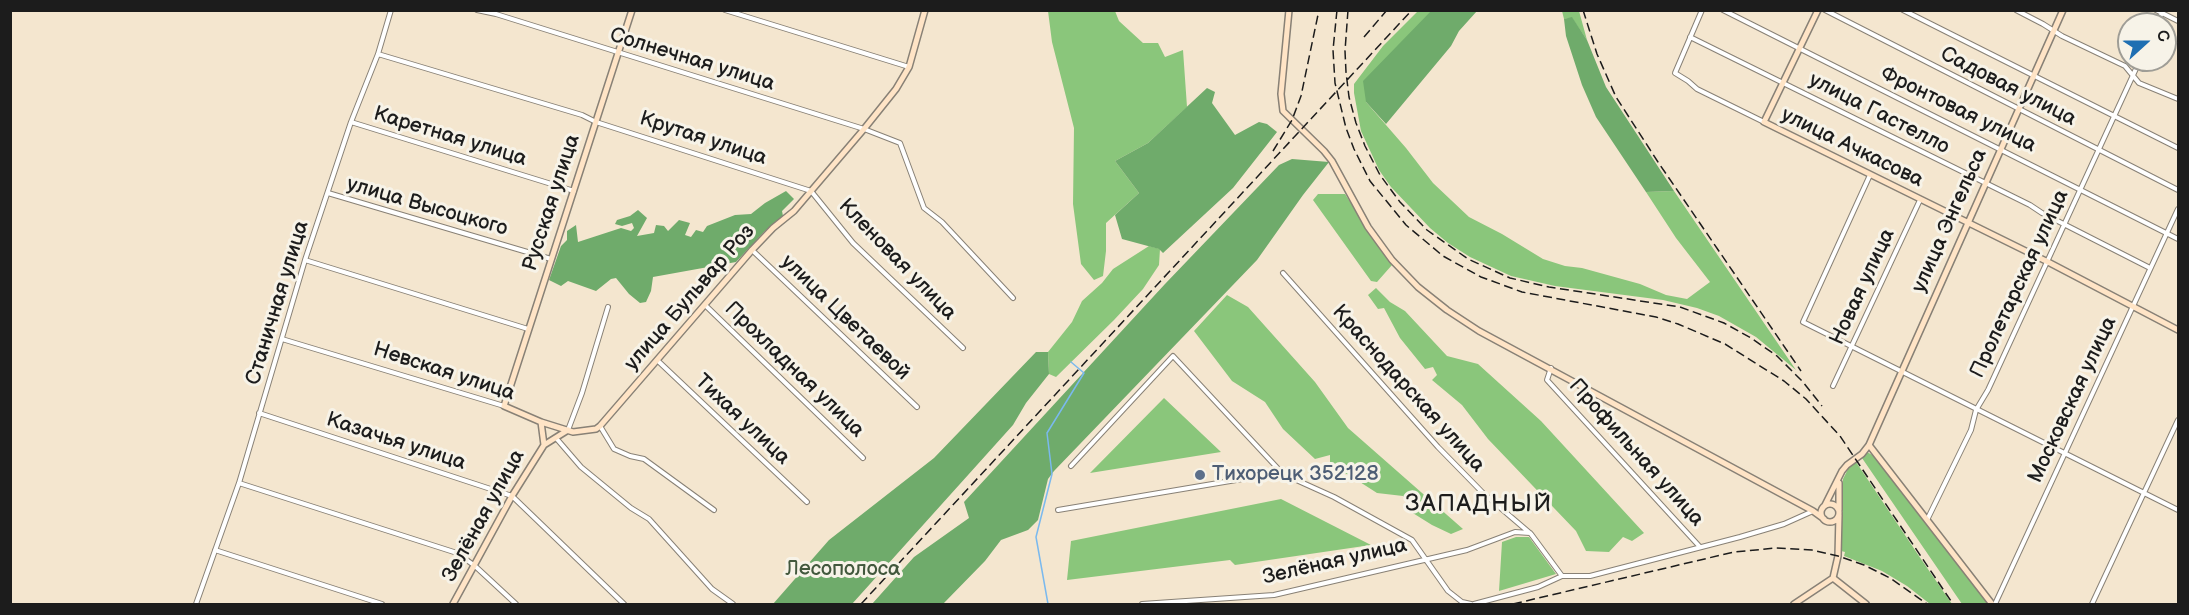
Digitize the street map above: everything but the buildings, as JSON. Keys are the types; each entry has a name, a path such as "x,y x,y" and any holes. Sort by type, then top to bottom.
{"street":[{"name":"Станичная улица","path":"196,604 239,483 305,260 351,122 378,54 391,10"},
{"name":"Солнечная улица","path":"477,10 864,129 900,143 924,208 942,222 1013,298"},
{"name":"Русская улица","path":"504,406 632,10"},
{"path":"725,10 909,67"},
{"path":"811,191 896,89 909,67 925,10"},
{"name":"Профильная улица","path":"1289,10 1281,101 1283,111 1332,161 1368,228 1392,260 1447,310 1479,330 1551,368 1547,380 1700,548"},
{"path":"1690,37 1702,10"},
{"name":"Фронтовая улица","path":"1723,10 2081,188 2178,239"},
{"path":"1764,122 1818,10"},
{"name":"Садовая улица","path":"1825,10 2178,190"},
{"path":"1903,10 2178,148"},
{"path":"2016,10 2062,36 2125,66 2139,82 2178,99"},
{"name":"улица Энгельса","path":"1869,445 2063,10"},
{"name":"улица Ачкасова","path":"1690,37 1675,73 1697,89 2178,328"},
{"name":"улица Гастелло","path":"1690,37 1784,82 2150,268"},
{"name":"Крутая улица","path":"378,54 582,116 596,123 811,191"},
{"name":"Пролетарская улица","path":"1927,520 1971,430 1976,410 1988,390 2048,262 2134,72"},
{"name":"Каретная улица","path":"351,122 574,191"},
{"path":"1870,175 1803,322 2178,510"},
{"name":"улица Бульвар Роз","path":"598,427 752,250 773,228 795,211 811,191"},
{"name":"Кленовая улица","path":"811,191 853,243 963,348"},
{"name":"улица Высоцкого","path":"328,193 551,259"},
{"name":"Новая улица","path":"1833,386 1920,200"},
{"name":"Московская улица","path":"1994,604 2178,208"},
{"name":"улица Цветаевой","path":"752,250 917,407"},
{"path":"305,260 528,329"},
{"name":"Краснодарская улица","path":"1283,273 1438,447 1483,494 1531,534 1562,576"},
{"name":"Прохладная улица","path":"705,305 863,458"},
{"path":"568,430 582,393 608,307"},
{"name":"Невская улица","path":"282,339 504,406 541,422 573,432 598,427"},
{"path":"1071,466 1173,356 1283,474 1334,497 1412,540 1425,558"},
{"name":"Тихая улица","path":"656,360 807,502"},
{"path":"1551,368 1813,511 1838,533"},
{"name":"Казачья улица","path":"259,413 512,496 624,604"},
{"path":"2092,604 2178,420"},
{"name":"Зелёная улица","path":"541,422 544,445"},
{"path":"598,427 615,449 644,459 714,510"},
{"name":"Зелёная улица","path":"453,604 512,496 544,445 568,430"},
{"path":"556,438 581,467 631,508 649,519 712,589 733,604"},
{"path":"1824,520 1821,513 1847,465 1862,454 1869,445 1994,604"},
{"path":"1058,510 1283,474"},
{"path":"1794,604 1833,578 1838,556 1839,482"},
{"path":"239,483 457,553 475,566 516,604"},
{"path":"1813,511 1824,506 1835,505 1839,513"},
{"name":"Профильная улица","path":"1425,558 1448,591 1461,602 1472,604 1538,587 1562,576 1590,576 1700,548 1784,524 1813,511"},
{"path":"1824,520 1833,521 1839,513"},
{"name":"Зелёная улица","path":"1142,604 1274,595 1467,550 1515,532 1531,534"},
{"path":"215,550 382,604"},
{"path":"1833,578 1866,604"}],"green space":[{"path":"1432,10 1477,11 1386,124 1366,102 1363,81"},
{"path":"1048,11 1115,11 1119,21 1143,43 1158,43 1165,57 1183,50 1187,107 1148,143 1115,161 1139,193 1106,223 1103,276 1094,280 1081,264 1073,204 1074,128 1052,42"},
{"path":"1418,11 1432,11 1366,102 1433,183 1469,217 1543,259 1640,284 1666,295 1687,299 1710,282 1676,238 1646,192 1674,191 1796,370 1756,337 1719,316 1663,300 1555,286 1511,276 1470,257 1430,228 1391,187 1379,170 1361,131 1354,93 1354,84 1383,46"},
{"path":"1562,11 1579,11 1587,40 1572,18 1564,19"},
{"path":"1572,17 1587,40 1606,87 1674,191 1646,192 1596,117 1582,85 1566,36 1564,19"},
{"path":"1207,88 1215,92 1212,103 1235,135 1259,122 1267,124 1277,132 1233,188 1163,253 1159,249 1122,239 1115,215 1139,193 1115,161 1148,143"},
{"path":"1292,159 1329,162 1257,260 1054,471 1048,479 1038,520 1028,530 1001,540 985,561 943,604 872,604 914,557 969,518 964,502 1165,284 1279,165"},
{"path":"786,191 794,199 782,211 783,216 764,232 736,262 653,277 651,291 646,302 640,303 616,278 611,279 596,291 568,281 561,286 549,280 561,246 567,240 567,231 576,225 578,242 621,228 631,231 634,228 632,223 622,226 615,224 617,220 630,216 638,210 647,218 637,236 654,233 656,225 664,226 668,231 679,220 690,223 685,235 691,237 696,230 703,232 707,226 735,215 751,214"},
{"path":"1318,194 1345,194 1392,265 1377,282 1371,281 1313,200"},
{"path":"1149,246 1160,249 1159,265 1143,289 1056,377 1049,374 1048,352 1072,322 1082,301 1102,283 1113,269"},
{"path":"1376,288 1390,302 1405,311 1447,356 1478,364 1541,421 1644,533 1632,541 1623,537 1609,552 1586,551 1576,531 1488,439 1462,405 1432,380 1437,375 1433,367 1425,369 1400,338 1384,308 1378,309 1368,295"},
{"path":"1227,295 1248,307 1315,382 1348,428 1463,529 1451,534 1432,525 1408,510 1413,507 1403,496 1377,493 1349,475 1330,467 1330,455 1315,459 1283,429 1265,402 1232,381 1194,331"},
{"name":"Лесополоса","path":"1036,352 1048,352 1049,374 1026,403 1013,425 852,604 773,604 829,540 934,458"},
{"path":"1164,398 1221,452 1090,473"},
{"path":"1867,452 1874,456 1989,604 1962,604 1862,458"},
{"path":"1856,462 1952,604 1930,604 1907,586 1882,571 1844,556 1845,552 1841,551 1843,479 1849,467"},
{"path":"1281,499 1371,545 1235,565 1230,560 1067,580 1071,541"},
{"path":"1516,537 1529,537 1556,574 1499,591 1502,542"}],"waterway":[{"path":"1048,604 1036,537 1052,474 1047,433 1084,373 1071,362"}],"railway":[{"path":"1273,151 1292,120 1301,96 1319,10"},
{"path":"1337,10 1333,50 1335,83 1346,128 1370,181 1406,225 1443,256 1481,277 1522,292 1656,317 1678,324 1725,344 1784,381 1806,399 1840,436 1953,604"},
{"path":"1348,10 1346,72 1349,97 1356,123 1380,175 1400,202 1427,230 1468,259 1510,278 1549,287 1680,307 1724,323 1777,356 1803,382 1822,406"},
{"path":"1364,37 1387,10"},
{"path":"861,604 1412,10"},
{"path":"1583,10 1597,54 1616,97 1801,371"},
{"path":"1513,604 1734,552 1776,548 1812,550 1864,565 1890,578 1927,604"}],"place":[{"name":"Тихорецк 352128","path":"1200,475"}],"district":[{"name":"ЗАПАДНЫЙ","path":"1479,505"}]}
